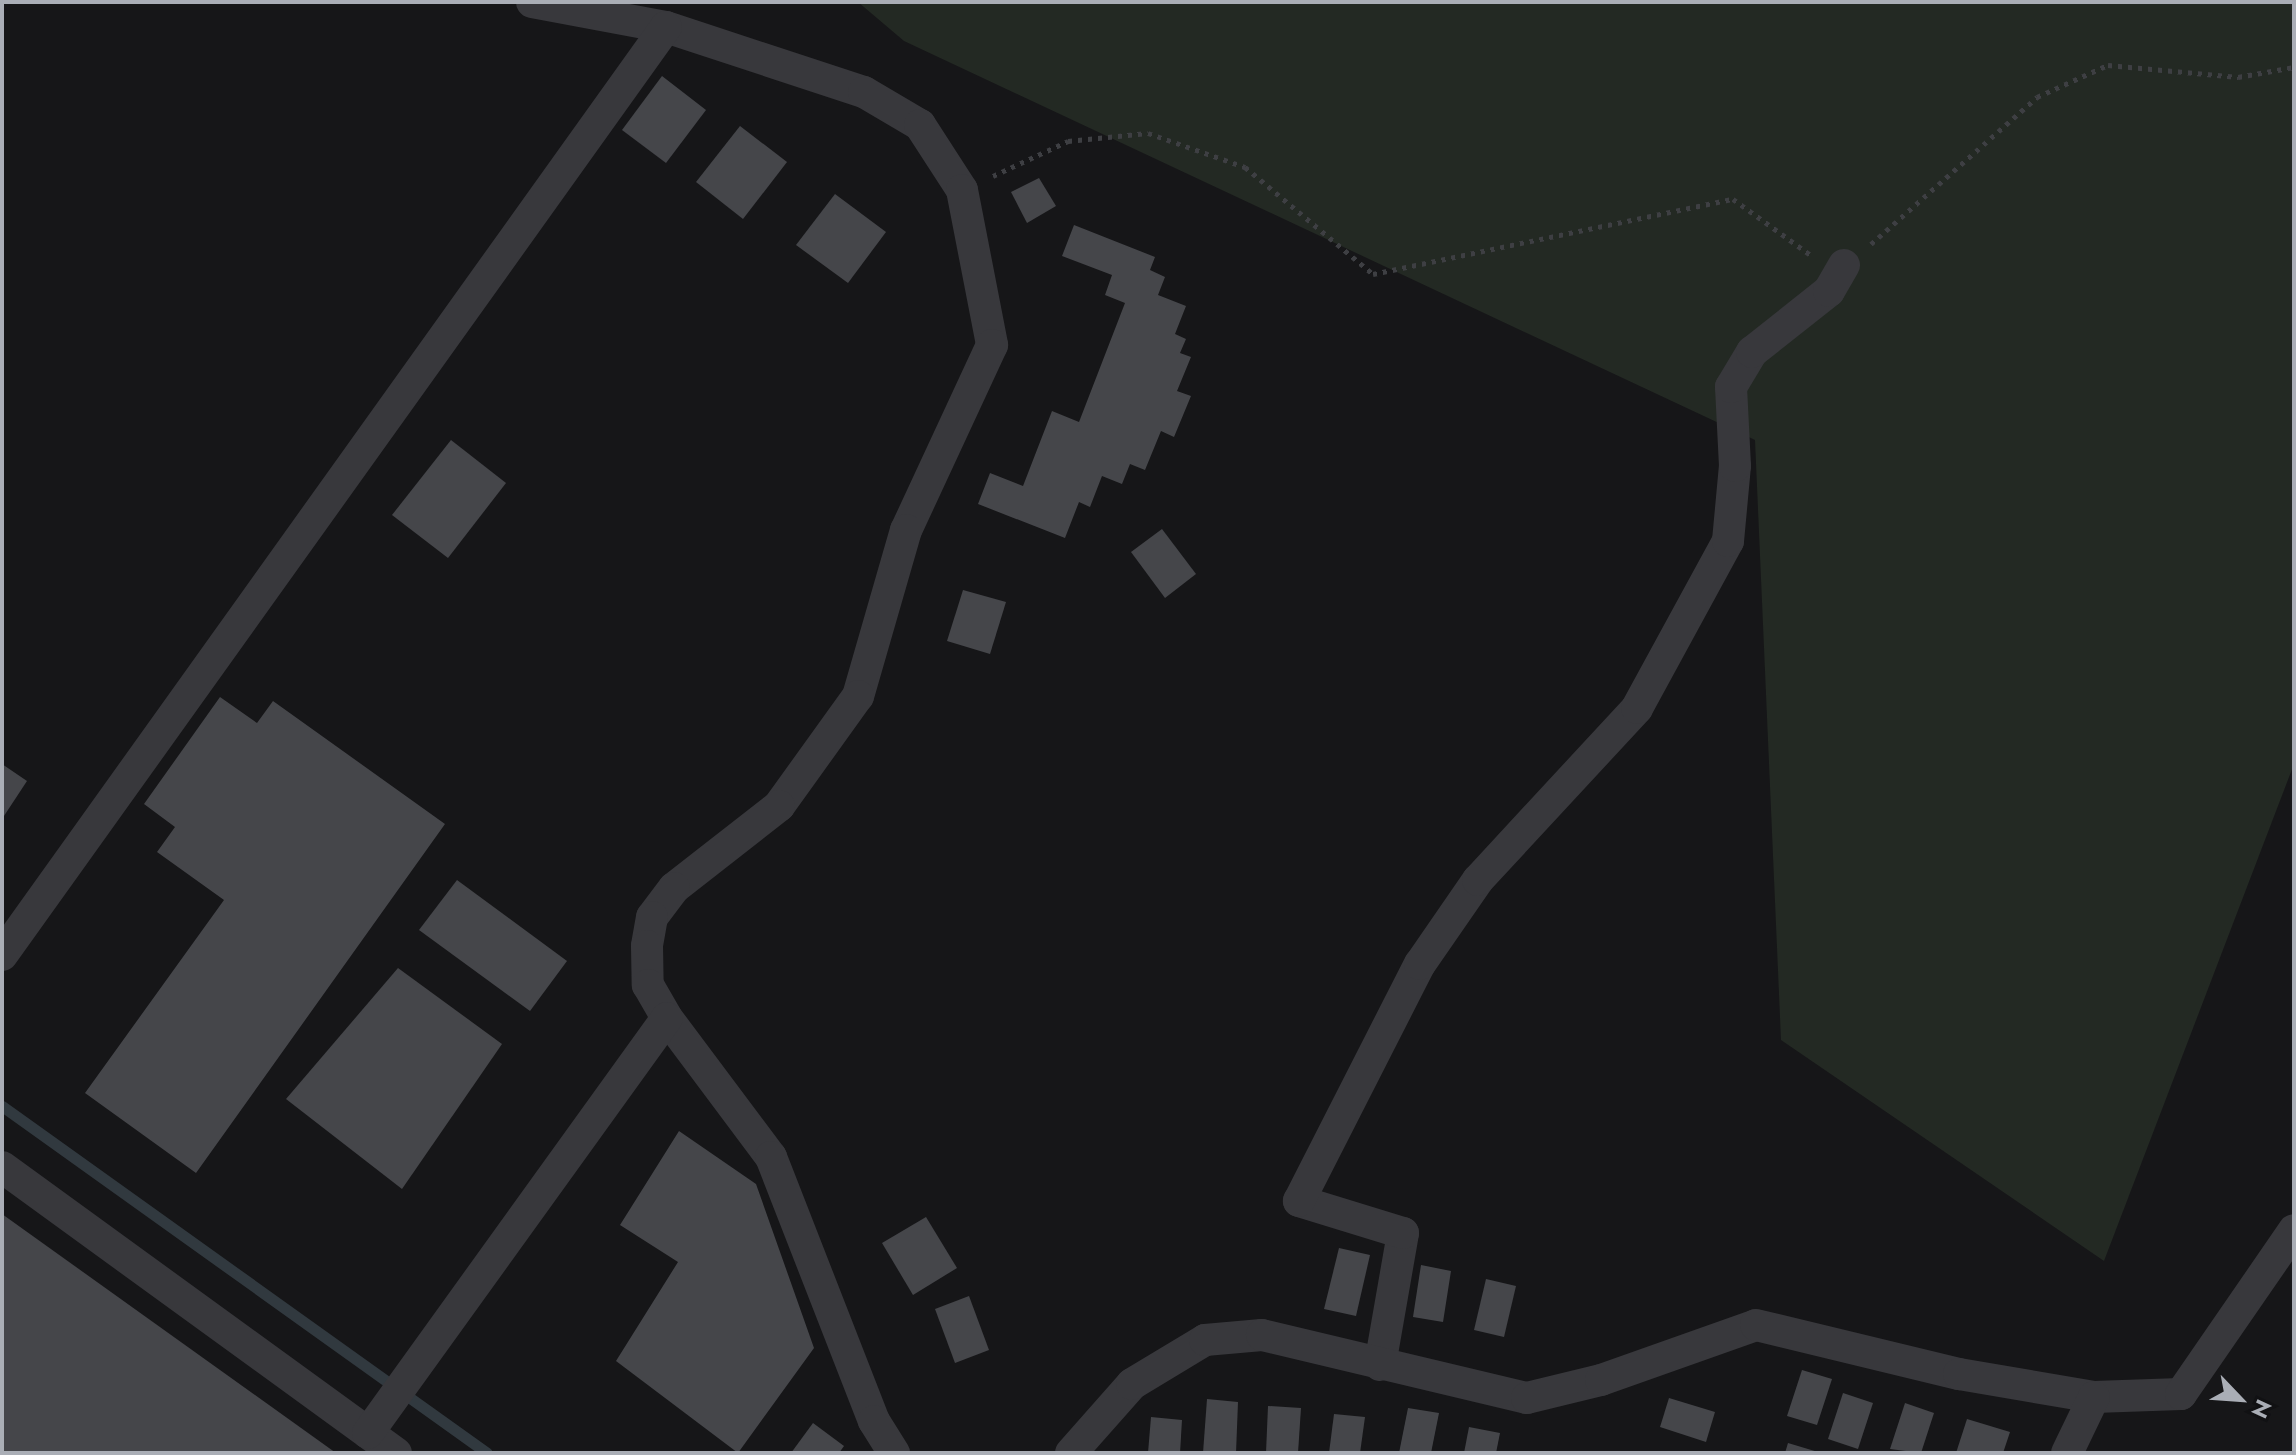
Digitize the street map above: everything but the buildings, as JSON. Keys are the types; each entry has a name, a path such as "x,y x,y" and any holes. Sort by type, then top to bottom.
{"street":[{"path":"532,2 666,27 864,92 920,125 962,190 990,320 987,363 906,530 858,696 779,806 674,888 652,917 648,985 667,1018 771,1157 874,1421 894,1453"},
{"path":"2,955 666,27"},
{"path":"1380,1365 1403,1233 1299,1201 1420,964 1478,880 1637,708 1728,541 1735,466 1731,387 1752,352 1829,291 1844,265"},
{"path":"368,1433 667,1018"},
{"path":"2,1167 396,1453"},
{"path":"1071,1453 1132,1384 1205,1340 1262,1335 1527,1398 1601,1380 1756,1325 1959,1374 2094,1397 2181,1394 2294,1230"},
{"path":"2067,1453 2094,1397"}],"path":[{"path":"962,190 1068,141 1148,133 1245,167 1373,274 1733,199 1828,267 1844,265 2037,97 2108,65 2238,77 2294,67"}],"shaded area":[{"path":"858,2 2294,2 2294,764 2104,1261 1781,1040 1755,440 904,41"}],"waterway":[{"path":"2,1106 487,1453"}]}
